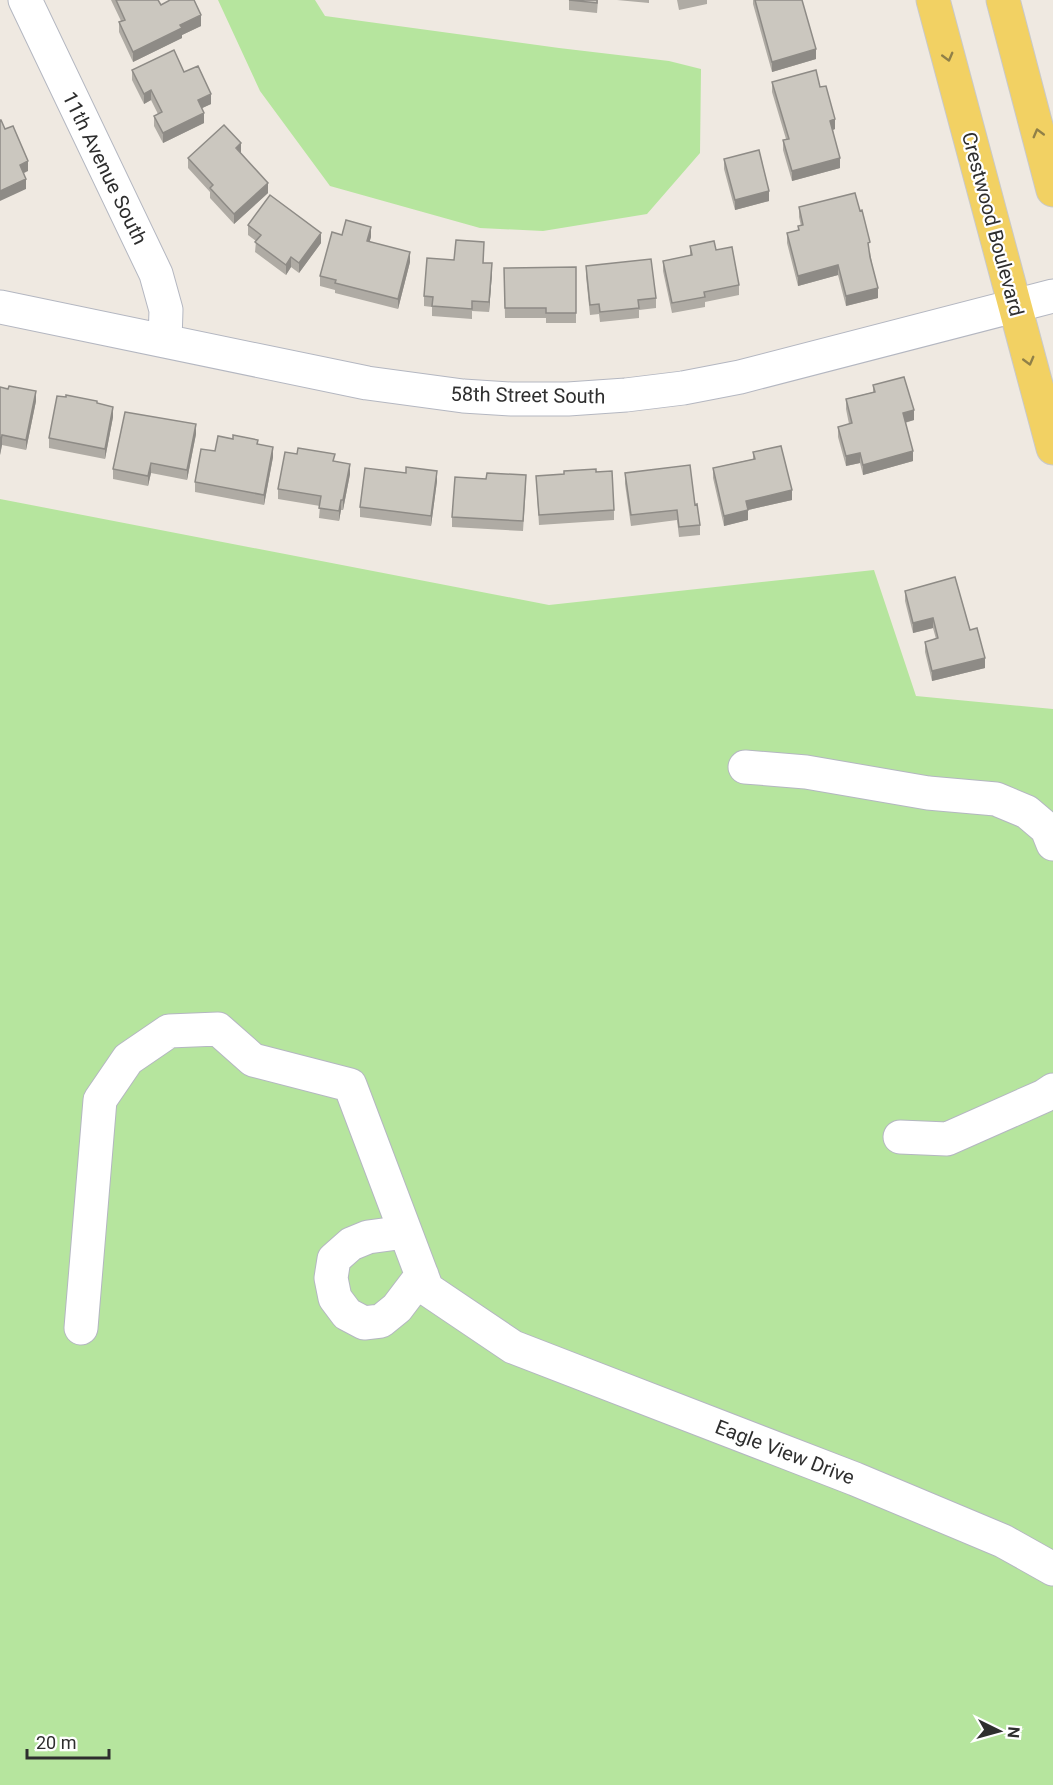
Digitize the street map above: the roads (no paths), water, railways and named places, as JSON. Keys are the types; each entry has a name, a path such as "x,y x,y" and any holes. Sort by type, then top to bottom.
{"main road":[{"name":"Crestwood Boulevard","path":"933,0 1053,448"},
{"path":"1003,0 1053,190"}],"street":[{"name":"11th Avenue South","path":"25,0 156,274 166,310 165,341"},
{"name":"58th Street South","path":"0,307 367,383 492,398 568,399 683,388 740,377 1053,296"},
{"path":"745,767 806,772 928,793 996,799 1027,812 1047,829 1053,844"},
{"path":"81,1328 100,1100 128,1059 169,1030 218,1029 253,1060 350,1085 422,1275 397,1308 381,1321 364,1323 347,1314 335,1298 331,1278 334,1259 351,1244 368,1238 405,1232"},
{"path":"900,1137 946,1139 1053,1090"},
{"name":"Eagle View Drive","path":"422,1275 427,1289 513,1347 866,1483 1003,1541 1053,1569"}]}
